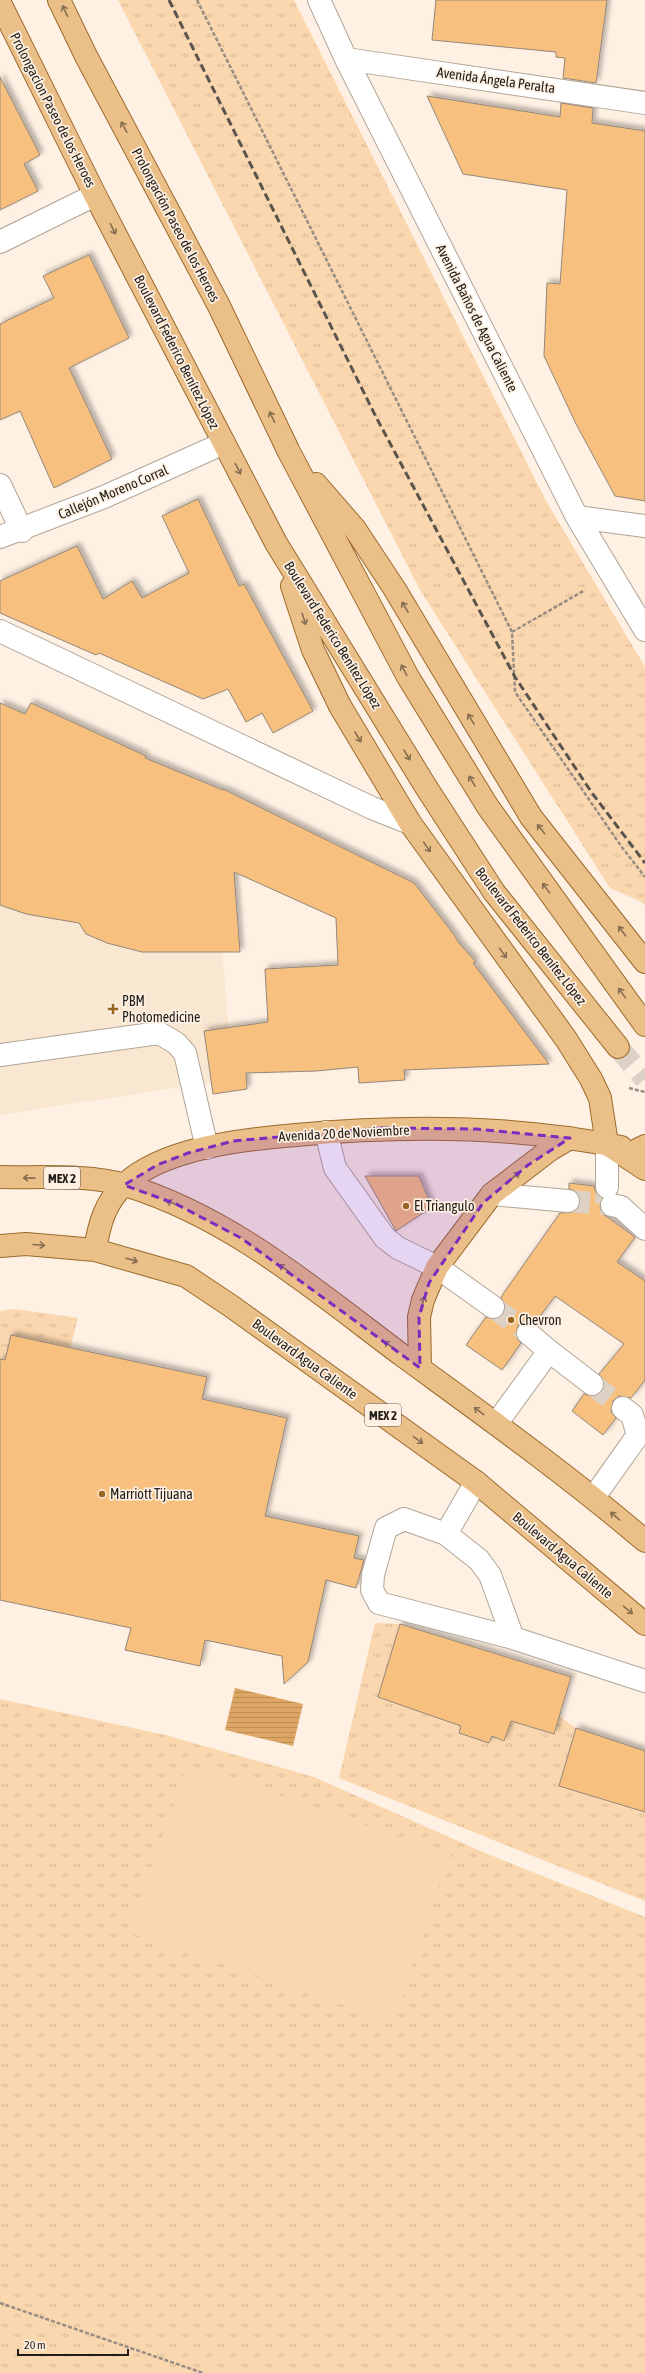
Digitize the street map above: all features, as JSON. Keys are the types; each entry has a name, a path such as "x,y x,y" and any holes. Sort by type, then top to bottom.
{"main road":[{"name":"Prolongación Paseo de los Heroes","path":"59,0 86,56 219,306 289,452"},
{"name":"Prolongacion Paseo de los Heroes","path":"3,15 95,195"},
{"name":"Boulevard Federico Benítez López","path":"95,195 276,543 426,787 494,892 618,1046"},
{"path":"289,452 355,529 390,581 532,817 645,962"},
{"path":"289,452 408,677 488,807 645,1025"},
{"path":"276,543 295,592 313,650 340,706 410,823 566,1039 591,1079 600,1098 607,1144 643,1154"},
{"name":"Avenida 20 de Noviembre","path":"95,1250 106,1208 124,1185 157,1164 233,1141 382,1128 476,1129 570,1138 607,1144"},
{"path":"420,1368 419,1317 423,1300 437,1267 492,1194 551,1149 570,1138"},
{"name":"MEX 2","path":"0,1177 79,1178 124,1185 176,1204 241,1238 594,1497 645,1541"},
{"name":"Boulevard Agua Caliente","path":"0,1246 26,1244 95,1250 186,1276 231,1306 476,1482 645,1624"}],"street":[{"name":"Avenida Baños de Agua Caliente","path":"319,0 346,59 577,517 645,630"},
{"name":"Avenida Ángela Peralta","path":"346,59 645,103"},
{"path":"0,242 95,195"},
{"name":"Callejón Moreno Corral","path":"0,537 22,531 104,497 224,443"},
{"path":"0,485 22,531"},
{"path":"577,517 645,526"},
{"path":"0,631 372,808 410,823"},
{"path":"0,1055 159,1033 176,1043 184,1053 207,1148"},
{"path":"326,1132 335,1168 384,1238 398,1248 437,1267 493,1308"},
{"path":"607,1144 610,1196 645,1229"},
{"path":"492,1194 568,1201"},
{"path":"528,1333 592,1384"},
{"path":"496,1424 549,1351"},
{"path":"594,1497 638,1435 632,1415 623,1408"},
{"path":"446,1534 476,1482"},
{"path":"513,1638 490,1575 479,1560 446,1534 404,1519 386,1528 373,1575 372,1590 379,1602 513,1638 645,1682"}],"path":[{"path":"197,0 512,632 516,692 621,846 645,877"},
{"path":"512,632 612,574"},
{"path":"0,2303 204,2373"},
{"path":"189,2367 193,2373"}],"highlighted area":[{"path":"382,1128 476,1129 570,1138 528,1165 483,1203 429,1283 419,1317 420,1368 241,1238 176,1204 124,1185 157,1165 188,1153 233,1141"}],"shaded area":[{"name":"PBM Photomedicine","path":"0,780 221,938 233,1079 0,1115"},
{"path":"235,1688 303,1704 293,1746 225,1730"}],"green space":[{"path":"118,0 294,0 546,501 645,667 645,906 642,902 610,888 420,590"},
{"path":"15,1309 78,1318 70,1348 11,1335 5,1360 0,1359 0,1311"},
{"path":"375,1623 400,1624 383,1682 553,1734 559,1716 576,1728 559,1786 645,1812 645,1901 339,1778"},
{"path":"0,1699 165,1735 314,1777 485,1853 645,1917 645,2373 0,2373"},
{"path":"188,1764 450,1854 393,2022 128,1932"}],"building":[{"path":"436,0 607,0 596,83 563,78 565,58 556,57 556,52 432,40"},
{"path":"0,77 40,155 24,164 38,191 0,210"},
{"path":"427,96 560,117 561,103 593,108 592,123 645,131 645,501 615,496 576,424 544,356 547,283 560,284 567,190 463,174"},
{"path":"89,255 129,338 69,368 112,459 54,488 20,411 0,420 0,324 54,298 43,276"},
{"path":"198,499 239,586 244,584 313,711 273,733 262,713 246,722 228,689 203,699 99,653 96,655 0,613 0,581 77,546 103,599 132,581 142,598 189,573 162,516"},
{"path":"0,703 25,714 31,703 146,756 145,758 223,789 414,883 458,942 476,962 473,963 549,1064 404,1070 405,1080 359,1083 358,1067 316,1071 246,1073 247,1089 213,1094 204,1031 268,1022 265,969 338,965 336,918 234,872 240,952 142,952 107,943 86,934 79,923 26,914 0,905"},
{"name":"El Triangulo","path":"365,1176 419,1176 432,1207 396,1231"},
{"path":"569,1183 594,1186 596,1194 602,1198 600,1208 603,1214 635,1237 617,1262 645,1281 645,1380 631,1398 619,1396 613,1401 611,1412 616,1418 603,1435 572,1411 584,1394 591,1396 602,1392 604,1385 599,1374 624,1344 555,1296 535,1323 524,1321 518,1325 516,1337 521,1343 502,1370 466,1345 486,1317 498,1318 503,1314 505,1308 501,1297 560,1213 573,1212 578,1208 579,1196 575,1191 569,1189"},
{"path":"11,1335 207,1377 202,1399 287,1418 265,1516 359,1536 354,1558 364,1560 356,1588 326,1580 308,1662 284,1684 282,1656 205,1640 200,1666 125,1650 131,1628 0,1600 0,1359 5,1360"},
{"path":"400,1624 571,1677 554,1734 511,1721 504,1741 492,1736 489,1743 459,1733 461,1726 378,1697"},
{"path":"576,1728 645,1751 645,1812 559,1786"}],"tunnel":[{"path":"618,1047 645,1079"},
{"path":"568,1201 606,1204 607,1187"},
{"path":"493,1307 528,1333"},
{"path":"592,1384 623,1408"}],"railway":[{"path":"169,0 376,417 515,677 592,793 645,863"}],"place":[{"name":"PBM Photomedicine","path":"113,1009"},
{"name":"El Triangulo","path":"406,1206"},
{"name":"Chevron","path":"511,1320"},
{"name":"Marriott Tijuana","path":"102,1494"}]}
